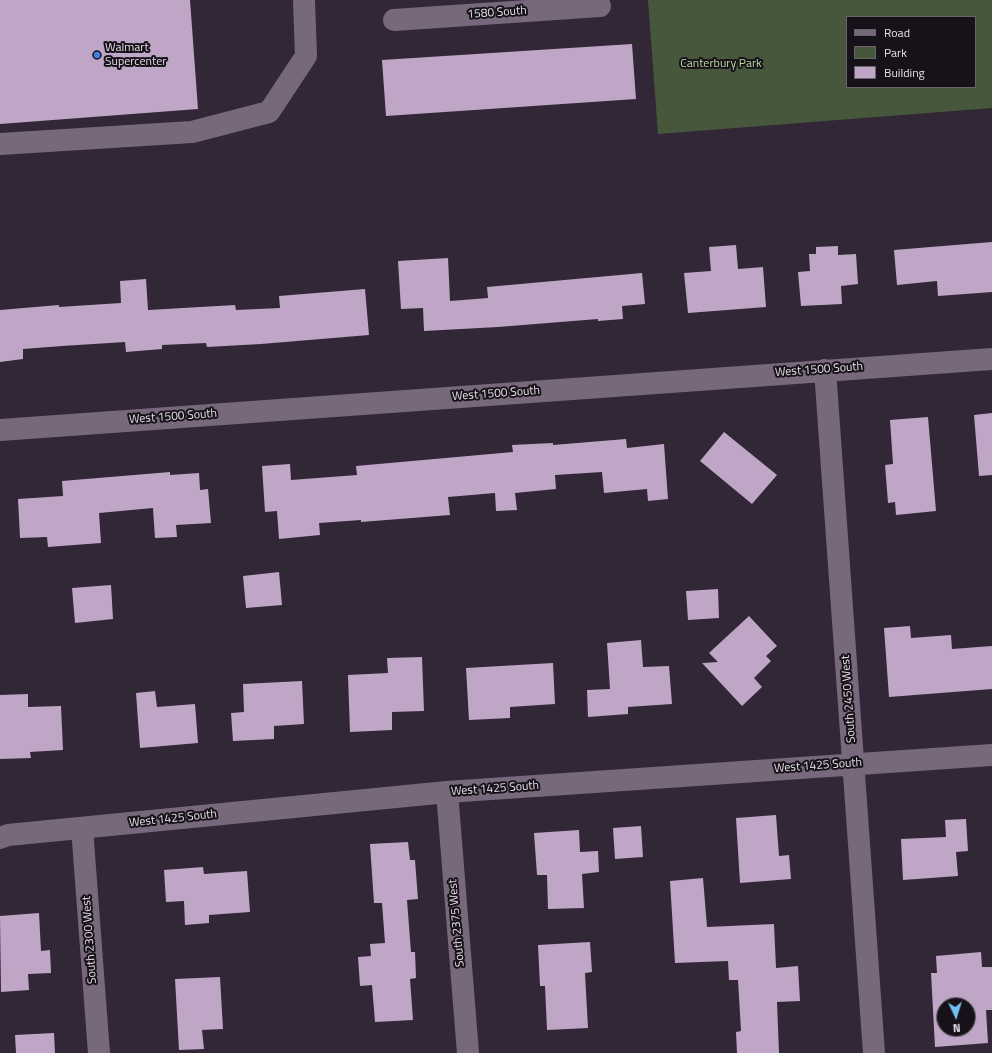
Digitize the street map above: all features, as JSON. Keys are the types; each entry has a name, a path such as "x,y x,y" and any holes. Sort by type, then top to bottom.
{"street":[{"path":"0,144 192,132 269,112 306,56 304,0"},
{"name":"1580 South","path":"394,20 467,8 600,6"},
{"name":"West 1500 South","path":"0,430 992,358"},
{"name":"South 2450 West","path":"825,370 874,1053"},
{"name":"West 1425 South","path":"0,838 8,835 447,792 992,755"},
{"name":"South 2375 West","path":"447,792 468,1053"},
{"name":"South 2300 West","path":"82,828 99,1053"}],"green space":[{"name":"Canterbury Park","path":"648,0 992,0 992,108 658,134"}],"building":[{"name":"Walmart Supercenter","path":"0,0 190,0 198,109 0,124"},
{"path":"632,44 636,99 386,116 382,60"},
{"path":"992,242 992,292 938,296 937,281 897,285 894,250"},
{"path":"736,245 738,269 763,267 766,307 688,313 684,273 711,271 709,247"},
{"path":"838,246 838,255 856,254 858,284 841,286 842,304 801,306 798,272 810,271 809,254 816,254 816,247"},
{"path":"448,258 450,301 488,298 487,287 642,273 645,304 622,306 623,319 598,321 598,319 424,331 423,308 401,309 398,261"},
{"path":"146,279 148,310 235,305 236,310 280,308 279,296 365,289 369,335 207,347 206,343 162,345 162,349 126,352 125,342 62,346 23,349 23,359 0,362 0,310 59,305 59,307 121,303 120,281"},
{"path":"992,413 992,475 979,476 974,415"},
{"path":"928,417 936,511 896,515 895,502 888,503 885,465 893,464 890,420"},
{"path":"724,432 777,475 752,504 700,461"},
{"path":"626,439 627,448 664,444 668,499 648,501 647,489 604,493 602,472 555,475 556,489 515,493 517,510 496,511 495,493 448,497 450,515 361,522 361,520 319,523 320,535 279,539 277,511 265,512 262,466 290,464 291,480 357,475 356,466 513,452 512,445 553,443 553,445"},
{"path":"170,472 170,475 199,473 200,490 208,489 211,523 176,525 177,537 155,538 153,508 99,513 101,543 48,547 47,537 20,538 18,499 63,496 62,481"},
{"path":"279,572 282,605 246,608 243,576"},
{"path":"111,585 113,619 75,623 72,588"},
{"path":"718,589 719,618 688,620 686,591"},
{"path":"749,616 777,646 766,656 771,661 754,678 762,687 742,706 702,663 718,662 709,653"},
{"path":"910,626 911,638 951,635 952,649 992,646 992,689 889,697 884,628"},
{"path":"641,640 643,667 669,666 672,704 628,707 628,714 588,717 587,690 610,689 607,643"},
{"path":"422,657 424,711 392,712 392,730 350,732 348,675 388,673 387,658"},
{"path":"553,663 555,704 510,707 510,718 469,720 466,668"},
{"path":"302,681 304,724 274,726 274,739 233,741 231,713 244,712 243,684"},
{"path":"155,691 157,707 195,704 198,743 140,748 136,693"},
{"path":"28,694 28,707 61,706 63,750 30,752 31,758 0,759 0,695"},
{"path":"776,815 779,856 789,855 791,879 740,883 736,818"},
{"path":"966,819 968,851 956,852 958,876 903,880 901,839 946,837 945,820"},
{"path":"641,826 643,857 615,859 613,828"},
{"path":"579,830 580,852 598,851 599,872 582,874 584,908 548,909 547,875 537,875 534,833"},
{"path":"408,842 410,860 415,860 418,899 407,900 411,952 415,952 416,978 410,979 413,1020 375,1022 372,985 360,986 358,957 371,956 370,944 385,943 382,903 374,903 370,844"},
{"path":"203,867 204,874 247,871 250,912 209,915 209,923 185,925 184,901 166,902 164,870"},
{"path":"703,878 707,927 774,924 776,968 798,966 800,1001 777,1002 779,1053 737,1053 736,1032 741,1031 738,980 729,980 728,961 675,963 670,881"},
{"path":"39,913 41,951 50,950 51,973 28,974 29,990 1,992 0,916"},
{"path":"590,942 592,972 585,973 588,1028 547,1030 545,986 540,986 538,945"},
{"path":"981,952 982,967 992,967 992,1010 986,1010 988,1043 935,1047 931,973 937,973 936,956"},
{"path":"220,977 223,1029 202,1030 204,1049 179,1050 175,979"},
{"path":"54,1033 55,1053 16,1053 15,1035"}],"place":[{"name":"Walmart Supercenter","path":"97,55"}]}
